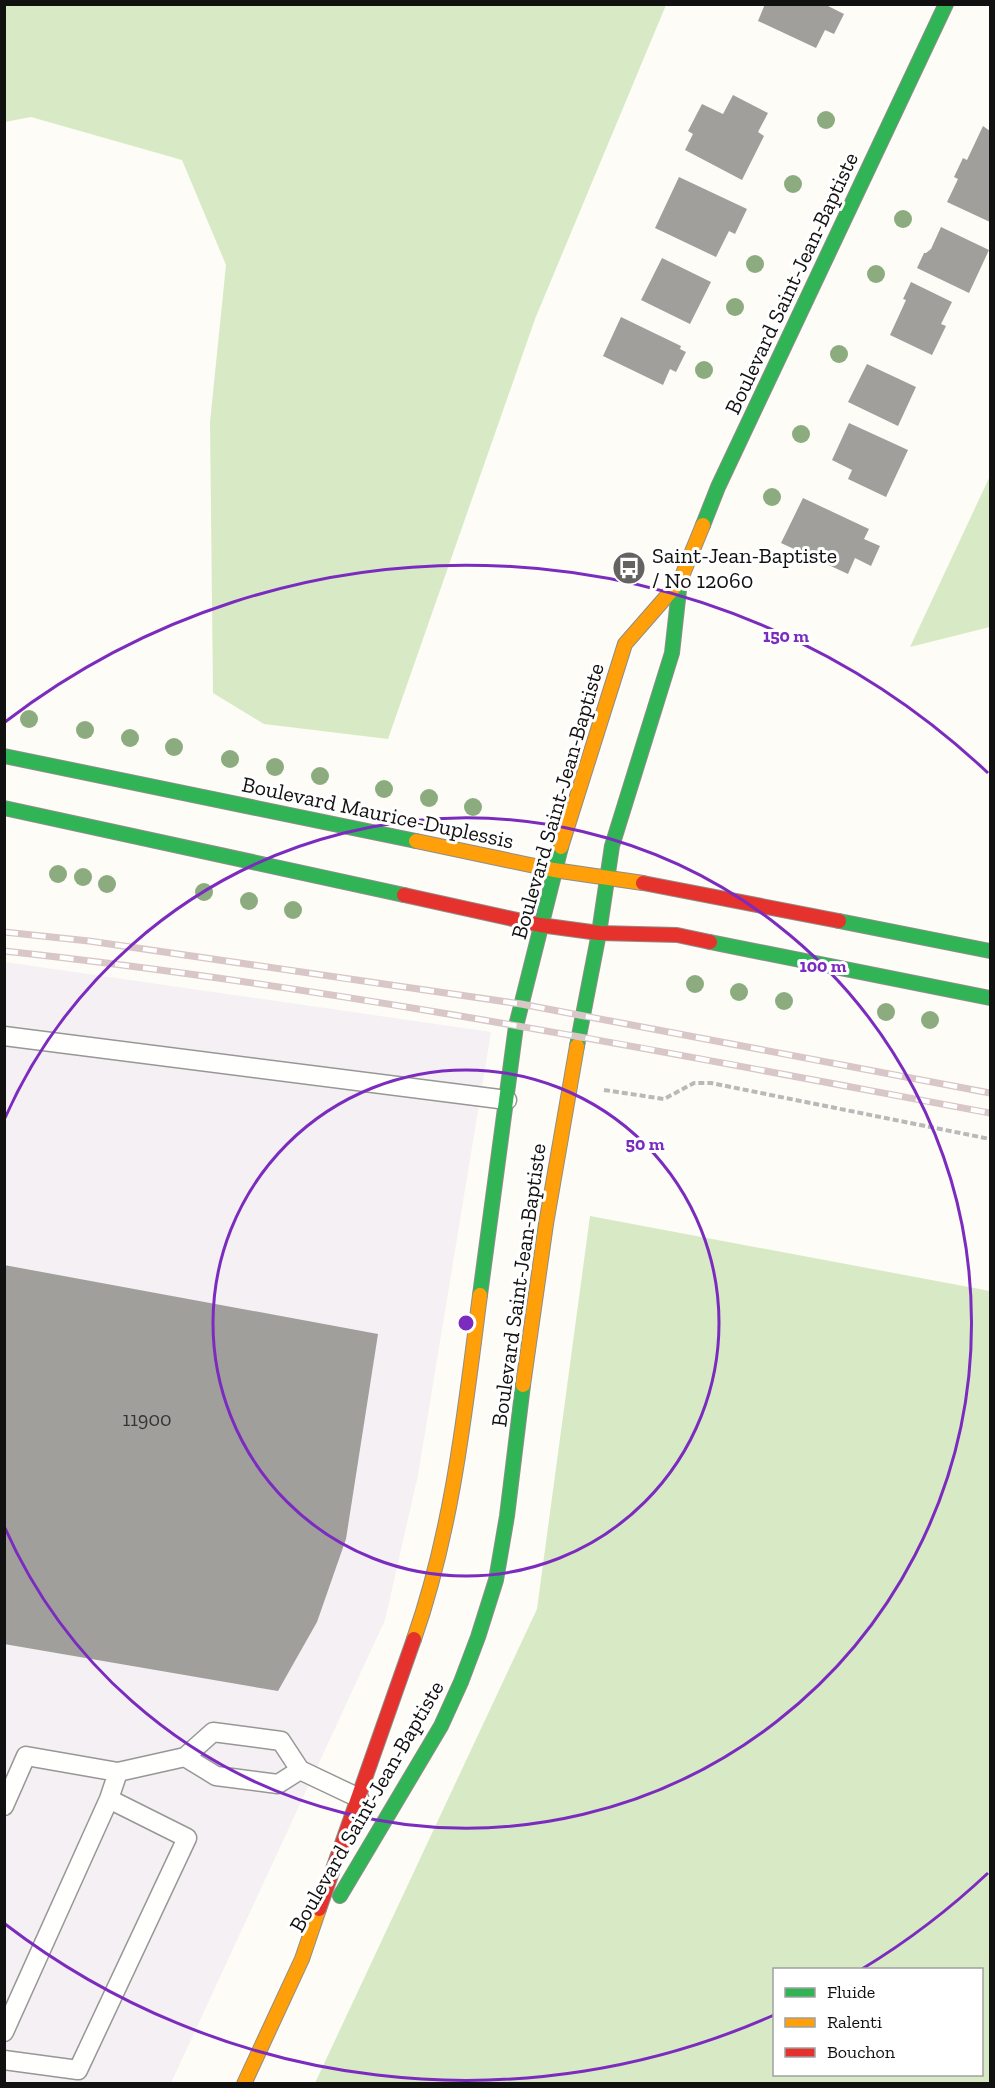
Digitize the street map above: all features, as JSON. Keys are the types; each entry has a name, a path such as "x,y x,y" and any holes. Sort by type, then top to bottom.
{"main road":[{"name":"Boulevard Saint-Jean-Baptiste","path":"302,1959 441,1726 461,1683 496,1580 507,1516 530,1325 544,1235 579,1036 600,933 612,846 672,654 680,581 718,487 946,4"},
{"name":"Boulevard Saint-Jean-Baptiste","path":"244,2084 302,1959 417,1631 445,1533 473,1347 516,1026 554,870 625,644 680,581"},
{"name":"Boulevard Maurice-Duplessis","path":"4,756 554,870 653,884 990,951"},
{"path":"4,808 540,924 600,933 677,935 990,998"}],"lane":[{"path":"4,1036 507,1100"},
{"path":"4,1806 26,1756 118,1772 185,1758 213,1732 280,1741 300,1770 359,1798"},
{"path":"185,1758 216,1776 278,1784 300,1770"},
{"path":"4,2032 109,1799 118,1772"},
{"path":"4,2060 78,2070 187,1838 109,1799"}],"path":[{"path":"598,1089 664,1099 694,1083 711,1083 990,1139"}],"shaded area":[{"path":"5,962 491,1032 418,1475 385,1620 171,2083 5,2084"}],"green space":[{"path":"5,4 666,5 535,319 388,739 264,724 213,693 210,422 226,265 182,160 31,117 5,122"},
{"path":"990,476 990,627 910,647"},
{"path":"590,1216 990,1291 990,2083 315,2083 537,1609"}],"building":[{"path":"765,4 824,4 844,14 834,34 825,30 816,48 758,21"},
{"path":"733,95 768,113 758,132 764,136 742,180 685,150 693,134 688,131 702,104 723,114"},
{"path":"983,126 990,131 990,222 947,202 958,179 954,177 963,158 967,160"},
{"path":"679,177 747,209 735,234 729,231 716,257 655,228"},
{"path":"941,227 989,250 969,293 917,268 924,253 931,249"},
{"path":"662,258 711,282 690,324 641,300"},
{"path":"911,282 952,302 941,324 946,326 932,355 890,335 906,300 903,299"},
{"path":"621,317 681,346 680,349 686,352 676,372 670,369 663,385 603,356"},
{"path":"867,364 916,387 898,426 848,402"},
{"path":"849,423 908,450 886,497 848,479 852,470 832,460"},
{"path":"803,498 869,529 864,539 880,546 871,566 855,558 848,574 781,543"},
{"path":"4,1265 378,1334 346,1539 317,1622 278,1691 4,1644"}],"railway":[{"path":"4,932 89,941 521,1004 990,1093"},
{"path":"4,951 128,966 376,1002 622,1044 990,1113"}],"traffic: fast":[{"path":"703,525 718,487 946,4"},
{"path":"577,1046 599,933 612,846 672,653 680,581"},
{"path":"4,756 416,841"},
{"path":"4,808 404,895"},
{"path":"480,1295 516,1026 561,847"},
{"path":"839,921 990,951"},
{"path":"710,942 990,998"},
{"path":"340,1896 441,1726 478,1637 496,1580 507,1516 523,1385"}],"traffic: slow":[{"path":"561,847 625,644 680,581 703,525"},
{"path":"416,841 554,870 643,883"},
{"path":"523,1385 546,1224 577,1046"},
{"path":"414,1639 439,1555 448,1512 463,1425 480,1295"},
{"path":"244,2084 302,1959 319,1909"}],"traffic: jam":[{"path":"643,883 839,921"},
{"path":"404,895 540,925 599,933 677,935 710,942"},
{"path":"319,1909 414,1639"}],"place":[{"name":"Saint-Jean-Baptiste / No 12060","path":"629,568"}]}
